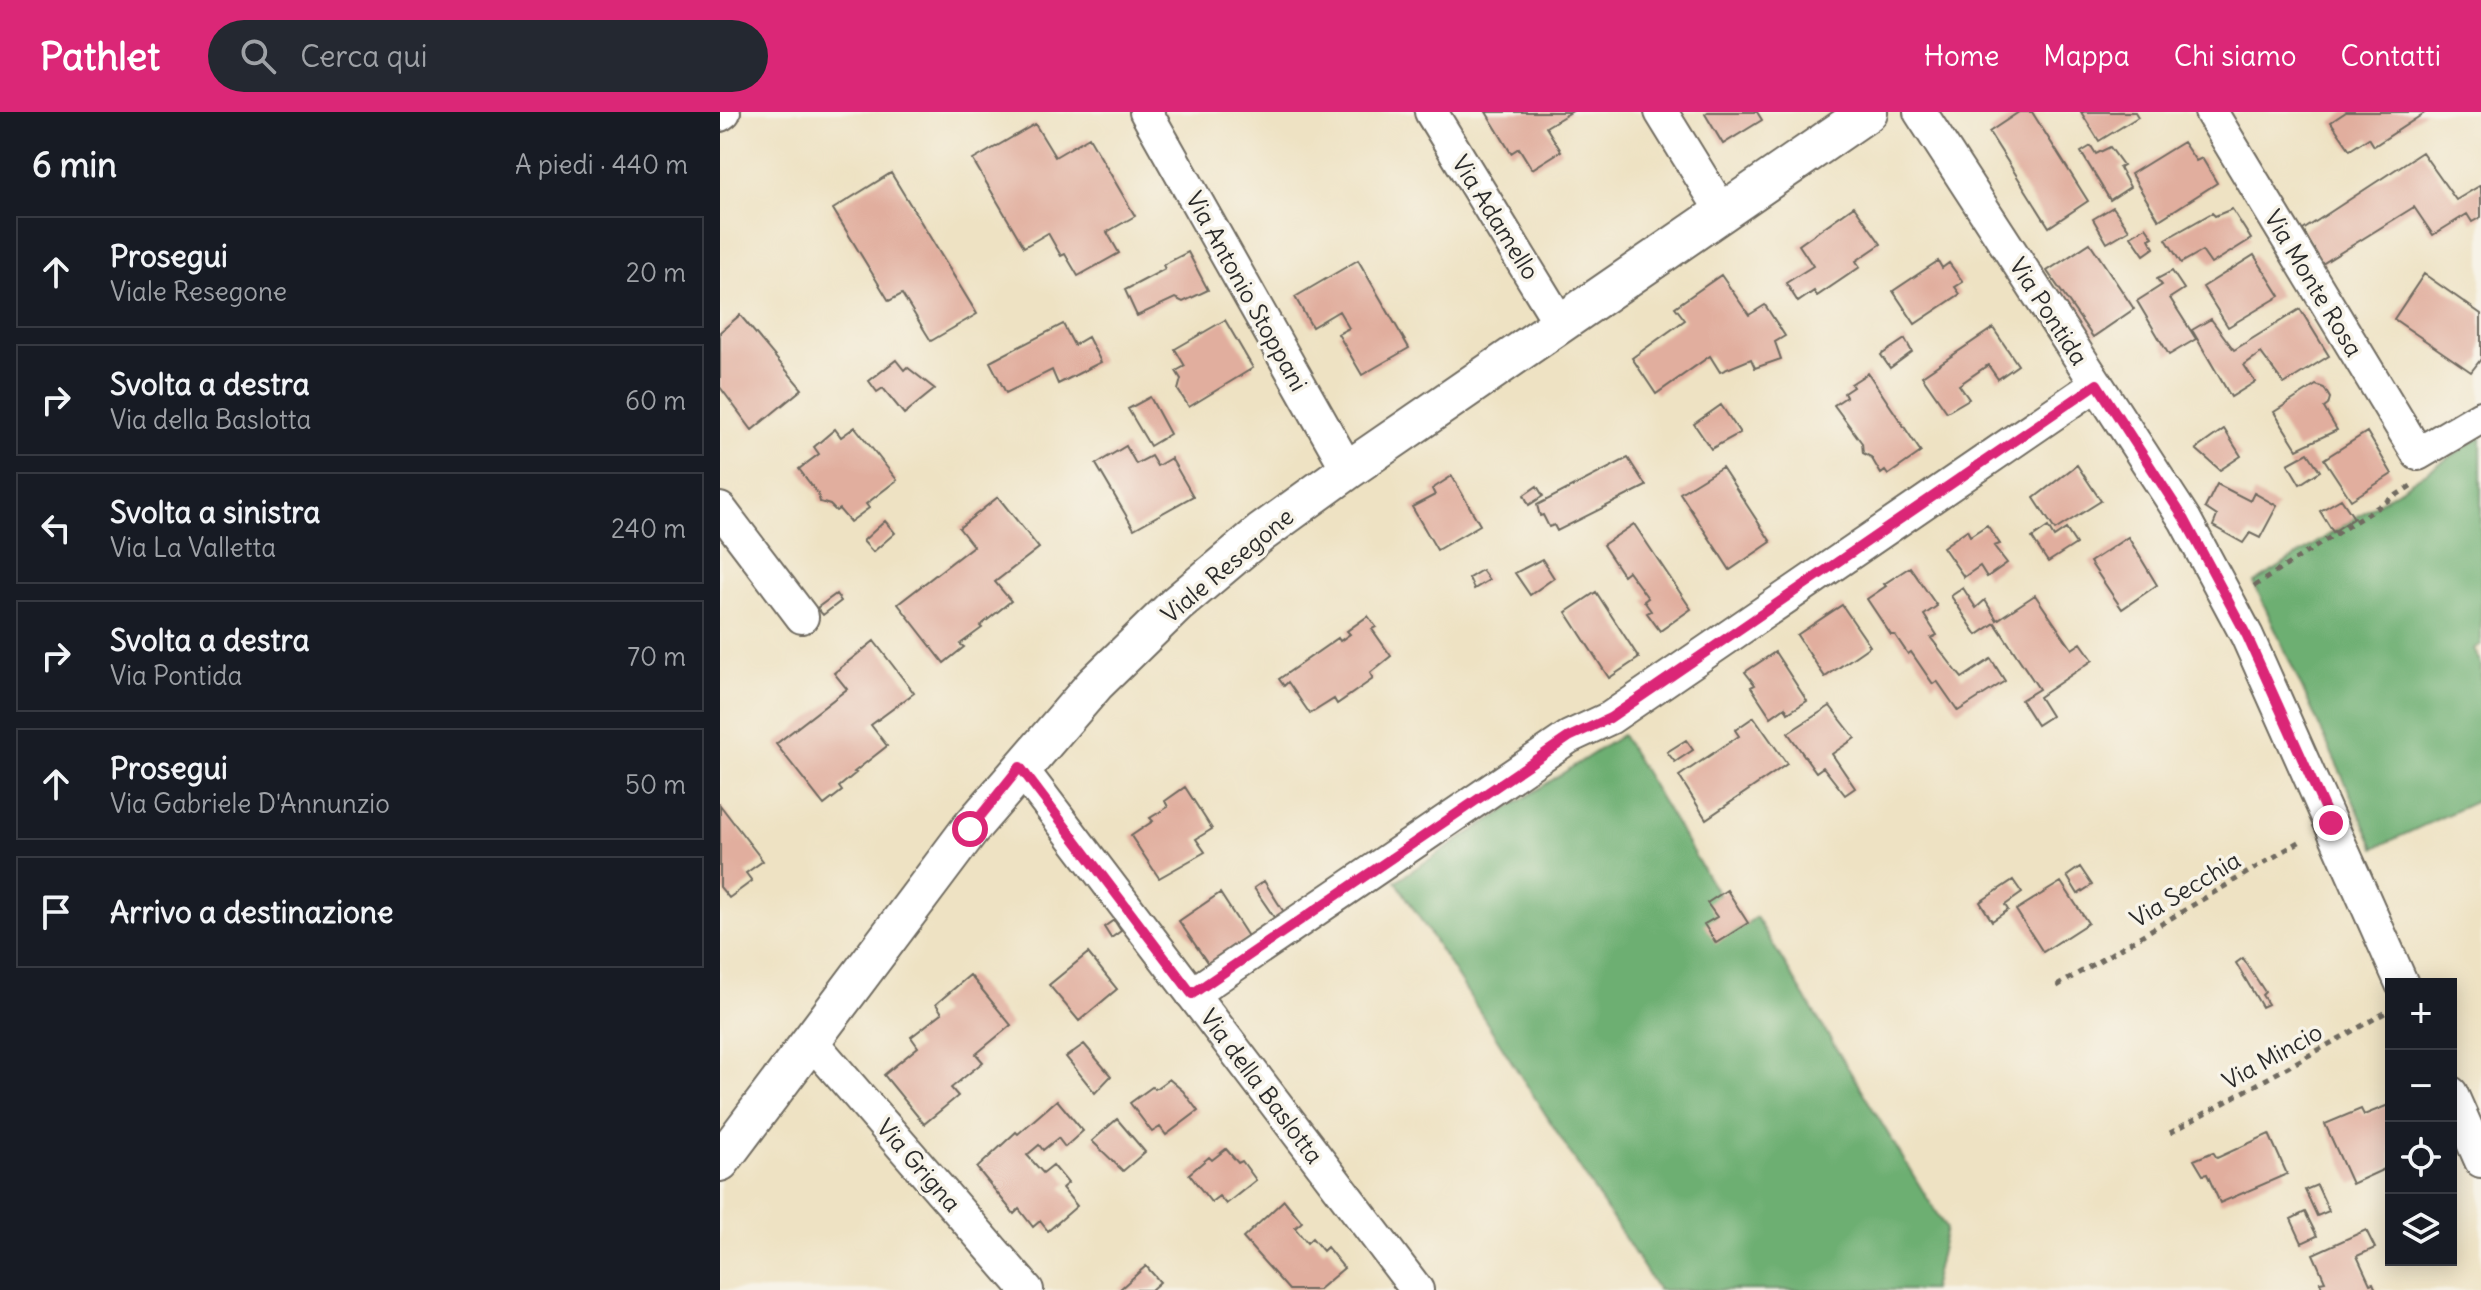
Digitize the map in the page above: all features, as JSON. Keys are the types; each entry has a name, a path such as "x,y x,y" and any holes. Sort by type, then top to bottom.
{"street":[{"name":"Via Antonio Stoppani","path":"1146,112 1348,470"},
{"name":"Via Adamello","path":"1431,112 1560,323"},
{"path":"1661,112 1722,211"},
{"name":"Viale Resegone","path":"720,1162 1020,767 1095,684 1177,604 1261,533 1348,470 1868,112"},
{"name":"Via Pontida","path":"1920,112 2185,520 2247,636 2399,978"},
{"name":"Via Monte Rosa","path":"2211,112 2418,454"},
{"path":"1192,994 1569,737 1610,718 2097,384"},
{"path":"2418,454 2481,417"},
{"path":"720,509 802,617"},
{"name":"Via della Baslotta","path":"1020,767 1417,1290"},
{"name":"Via Grigna","path":"811,1041 1027,1290"},
{"path":"2457,1107 2481,1161"}],"path":[{"path":"2229,602 2415,484 2418,454"},
{"name":"Via Secchia","path":"2057,986 2331,823"},
{"name":"Via Mincio","path":"2170,1133 2385,1013"}],"green space":[{"path":"2481,437 2481,645 2474,649 2481,664 2481,799 2375,848 2254,583"},
{"path":"1622,735 1739,929 1756,917 1946,1229 1932,1290 1658,1290 1396,881"}],"building":[{"path":"1486,112 1571,112 1546,127 1561,151 1532,169 1519,148 1511,153"},
{"path":"1757,112 1762,120 1723,144 1705,114"},
{"path":"2019,112 2032,112 2088,201 2049,227 1989,132"},
{"path":"2081,112 2135,112 2138,117 2099,141"},
{"path":"2346,112 2426,112 2374,146 2369,138 2350,150 2331,122"},
{"path":"1035,124 1055,157 1089,137 1135,216 1107,232 1119,253 1078,276 1065,254 1061,256 1048,233 1024,247 973,160"},
{"path":"2183,142 2196,161 2202,158 2217,183 2159,220 2131,174"},
{"path":"2091,146 2096,154 2110,147 2123,165 2119,167 2130,187 2110,200 2081,152"},
{"path":"2422,152 2456,200 2481,185 2481,217 2472,222 2467,214 2433,235 2414,207 2322,264 2303,230"},
{"path":"891,173 977,314 931,341 902,294 889,301 833,209"},
{"path":"1854,206 1881,244 1856,261 1860,267 1817,296 1814,291 1798,302 1786,283 1813,266 1799,245"},
{"path":"2113,207 2129,230 2107,243 2093,219"},
{"path":"2232,209 2251,239 2211,264 2202,251 2181,263 2166,239 2212,213 2215,216"},
{"path":"2146,227 2153,237 2149,239 2154,248 2144,255 2131,236"},
{"path":"2090,243 2134,309 2093,337 2047,271"},
{"path":"1188,252 1208,290 1183,302 1175,298 1137,316 1125,290 1165,269 1163,265"},
{"path":"2254,255 2280,296 2228,327 2203,287"},
{"path":"1358,260 1409,348 1362,375 1338,334 1349,328 1339,311 1312,327 1295,297"},
{"path":"1938,261 1942,268 1949,263 1963,282 1955,287 1960,294 1915,324 1893,291"},
{"path":"2172,271 2184,289 2170,298 2196,339 2169,355 2137,301 2162,285 2157,279"},
{"path":"2424,274 2481,314 2481,359 2471,372 2394,319"},
{"path":"1721,275 1749,315 1765,305 1785,336 1775,342 1781,359 1755,368 1751,359 1720,372 1710,356 1656,394 1632,358 1685,320 1675,307"},
{"path":"2300,309 2329,356 2284,384 2261,353 2244,365 2255,382 2231,397 2192,330 2211,319 2234,350"},
{"path":"740,315 802,389 752,430 720,387 720,332"},
{"path":"1225,320 1253,368 1189,407 1178,390 1181,379 1176,371 1185,366 1175,349"},
{"path":"1063,324 1074,345 1088,337 1101,362 1058,384 1052,370 1006,393 990,362"},
{"path":"1993,328 2018,365 1998,379 1988,365 1959,385 1969,399 1947,412 1922,376"},
{"path":"1905,339 1912,352 1890,368 1881,355"},
{"path":"896,360 904,370 907,367 935,389 904,414 883,388 877,392 869,381"},
{"path":"1868,373 1921,452 1888,475 1885,471 1881,474 1871,457 1863,453 1862,443 1834,405 1846,397 1844,393 1853,387 1851,384"},
{"path":"2316,385 2324,388 2330,398 2324,408 2337,430 2297,449 2274,412"},
{"path":"1150,397 1170,434 1150,446 1128,409"},
{"path":"1721,405 1740,433 1711,449 1694,424"},
{"path":"855,427 897,480 866,504 869,508 850,522 839,509 836,511 820,502 818,494 799,469 819,454 814,447 835,429 841,437"},
{"path":"2224,429 2241,456 2220,470 2196,449"},
{"path":"2367,432 2392,474 2351,500 2324,459"},
{"path":"1126,446 1136,464 1151,456 1157,466 1171,458 1193,496 1134,529 1096,464"},
{"path":"2308,453 2320,471 2300,484 2288,464"},
{"path":"1628,458 1646,486 1557,531 1554,525 1549,527 1543,515 1540,516 1537,505"},
{"path":"2077,465 2101,501 2055,530 2034,498"},
{"path":"1722,467 1771,542 1730,570 1680,493"},
{"path":"1452,476 1480,525 1437,550 1412,507 1435,495 1432,489"},
{"path":"2217,484 2250,501 2254,493 2277,506 2260,538 2250,533 2243,543 2213,526 2217,516 2205,508"},
{"path":"1537,486 1543,496 1529,505 1524,495"},
{"path":"998,497 1039,548 995,582 1011,601 960,644 964,647 944,663 898,604 973,546 959,528"},
{"path":"2341,499 2354,518 2333,532 2320,511"},
{"path":"885,521 895,533 873,552 863,541"},
{"path":"1634,524 1691,609 1660,631 1647,613 1651,611 1644,601 1648,598 1628,571 1623,575 1603,545"},
{"path":"1987,525 2000,544 1994,546 2007,563 1987,577 1980,566 1964,577 1943,547 1967,530 1970,536"},
{"path":"2048,527 2054,537 2066,529 2076,544 2048,562 2032,538"},
{"path":"2128,537 2157,585 2122,609 2090,562"},
{"path":"1542,559 1554,578 1530,595 1515,573"},
{"path":"1910,567 1937,606 1924,615 1937,635 1931,638 1962,678 1991,659 2005,681 1958,711 1937,681 1933,684 1911,652 1908,654 1895,635 1891,635 1867,599"},
{"path":"1482,570 1489,580 1474,589 1469,578"},
{"path":"1963,588 1976,608 1985,600 1997,620 2035,595 2072,649 2081,643 2093,660 2039,697 2051,716 2037,725 2021,700 2039,689 1995,623 1977,635 1951,596"},
{"path":"1596,592 1639,658 1609,678 1566,612"},
{"path":"836,594 841,601 823,615 817,608"},
{"path":"1842,605 1870,646 1825,677 1797,635"},
{"path":"1368,616 1376,627 1372,629 1391,656 1370,673 1373,679 1337,704 1334,699 1310,714 1288,682 1284,686 1279,679 1338,638 1340,641 1350,634 1347,631"},
{"path":"874,641 914,693 871,725 887,746 854,772 839,787 842,791 824,805 776,744 847,689 834,673"},
{"path":"1775,652 1807,701 1788,713 1785,707 1771,717 1745,672"},
{"path":"1830,706 1855,738 1832,754 1855,788 1845,795 1823,767 1816,772 1788,733"},
{"path":"1754,717 1787,764 1706,819 1679,776 1739,736 1735,730"},
{"path":"1686,740 1693,750 1675,762 1667,752"},
{"path":"1185,787 1212,829 1196,839 1205,852 1159,878 1131,836 1153,821 1150,818 1168,807 1165,801"},
{"path":"720,805 763,861 746,873 752,881 729,898 720,887"},
{"path":"2080,867 2092,885 2078,894 2067,876"},
{"path":"2013,880 2022,893 2005,905 2008,910 1992,921 1980,902"},
{"path":"1264,881 1287,917 1278,923 1254,888"},
{"path":"2061,882 2088,923 2043,952 2016,910"},
{"path":"1727,890 1748,923 1716,943 1704,924 1717,917 1707,903"},
{"path":"1220,893 1249,938 1209,965 1179,921"},
{"path":"1114,920 1121,931 1111,938 1104,927"},
{"path":"1088,953 1117,989 1079,1021 1049,985"},
{"path":"2243,958 2265,992 2262,995 2268,1004 2262,1007 2236,963"},
{"path":"970,975 1011,1025 976,1054 983,1062 951,1088 958,1096 924,1124 884,1075 918,1047 911,1037 942,1013 936,1004"},
{"path":"1084,1044 1111,1076 1095,1093 1066,1057"},
{"path":"1169,1079 1198,1111 1166,1135 1160,1127 1152,1132 1130,1103"},
{"path":"1057,1100 1083,1131 1065,1147 1058,1138 1043,1150 1039,1145 1027,1155 1043,1173 1053,1165 1068,1183 1062,1188 1077,1206 1048,1231 1040,1221 1033,1227 1019,1209 1014,1214 977,1168"},
{"path":"2385,1106 2385,1169 2352,1184 2325,1124 2361,1109 2364,1115"},
{"path":"1117,1119 1145,1152 1123,1171 1092,1141"},
{"path":"2269,1134 2287,1174 2220,1203 2207,1174 2203,1175 2194,1160 2213,1152 2217,1158"},
{"path":"1226,1149 1238,1163 1242,1161 1256,1180 1226,1204 1219,1196 1211,1202 1189,1174 1209,1157 1212,1160"},
{"path":"2317,1185 2329,1211 2317,1216 2305,1190"},
{"path":"1284,1200 1302,1222 1295,1228 1307,1243 1312,1238 1323,1251 1327,1247 1344,1268 1318,1290 1289,1290 1243,1238"},
{"path":"2305,1212 2317,1236 2302,1243 2291,1219"},
{"path":"2366,1230 2375,1248 2357,1256 2376,1290 2323,1290 2320,1282 2325,1281 2313,1254"},
{"path":"1146,1266 1160,1282 1151,1290 1119,1290"}],"route":[{"path":"970,829 1020,767 1192,994 1569,737 1610,718 2097,384 2185,520 2247,636 2331,823"}]}
